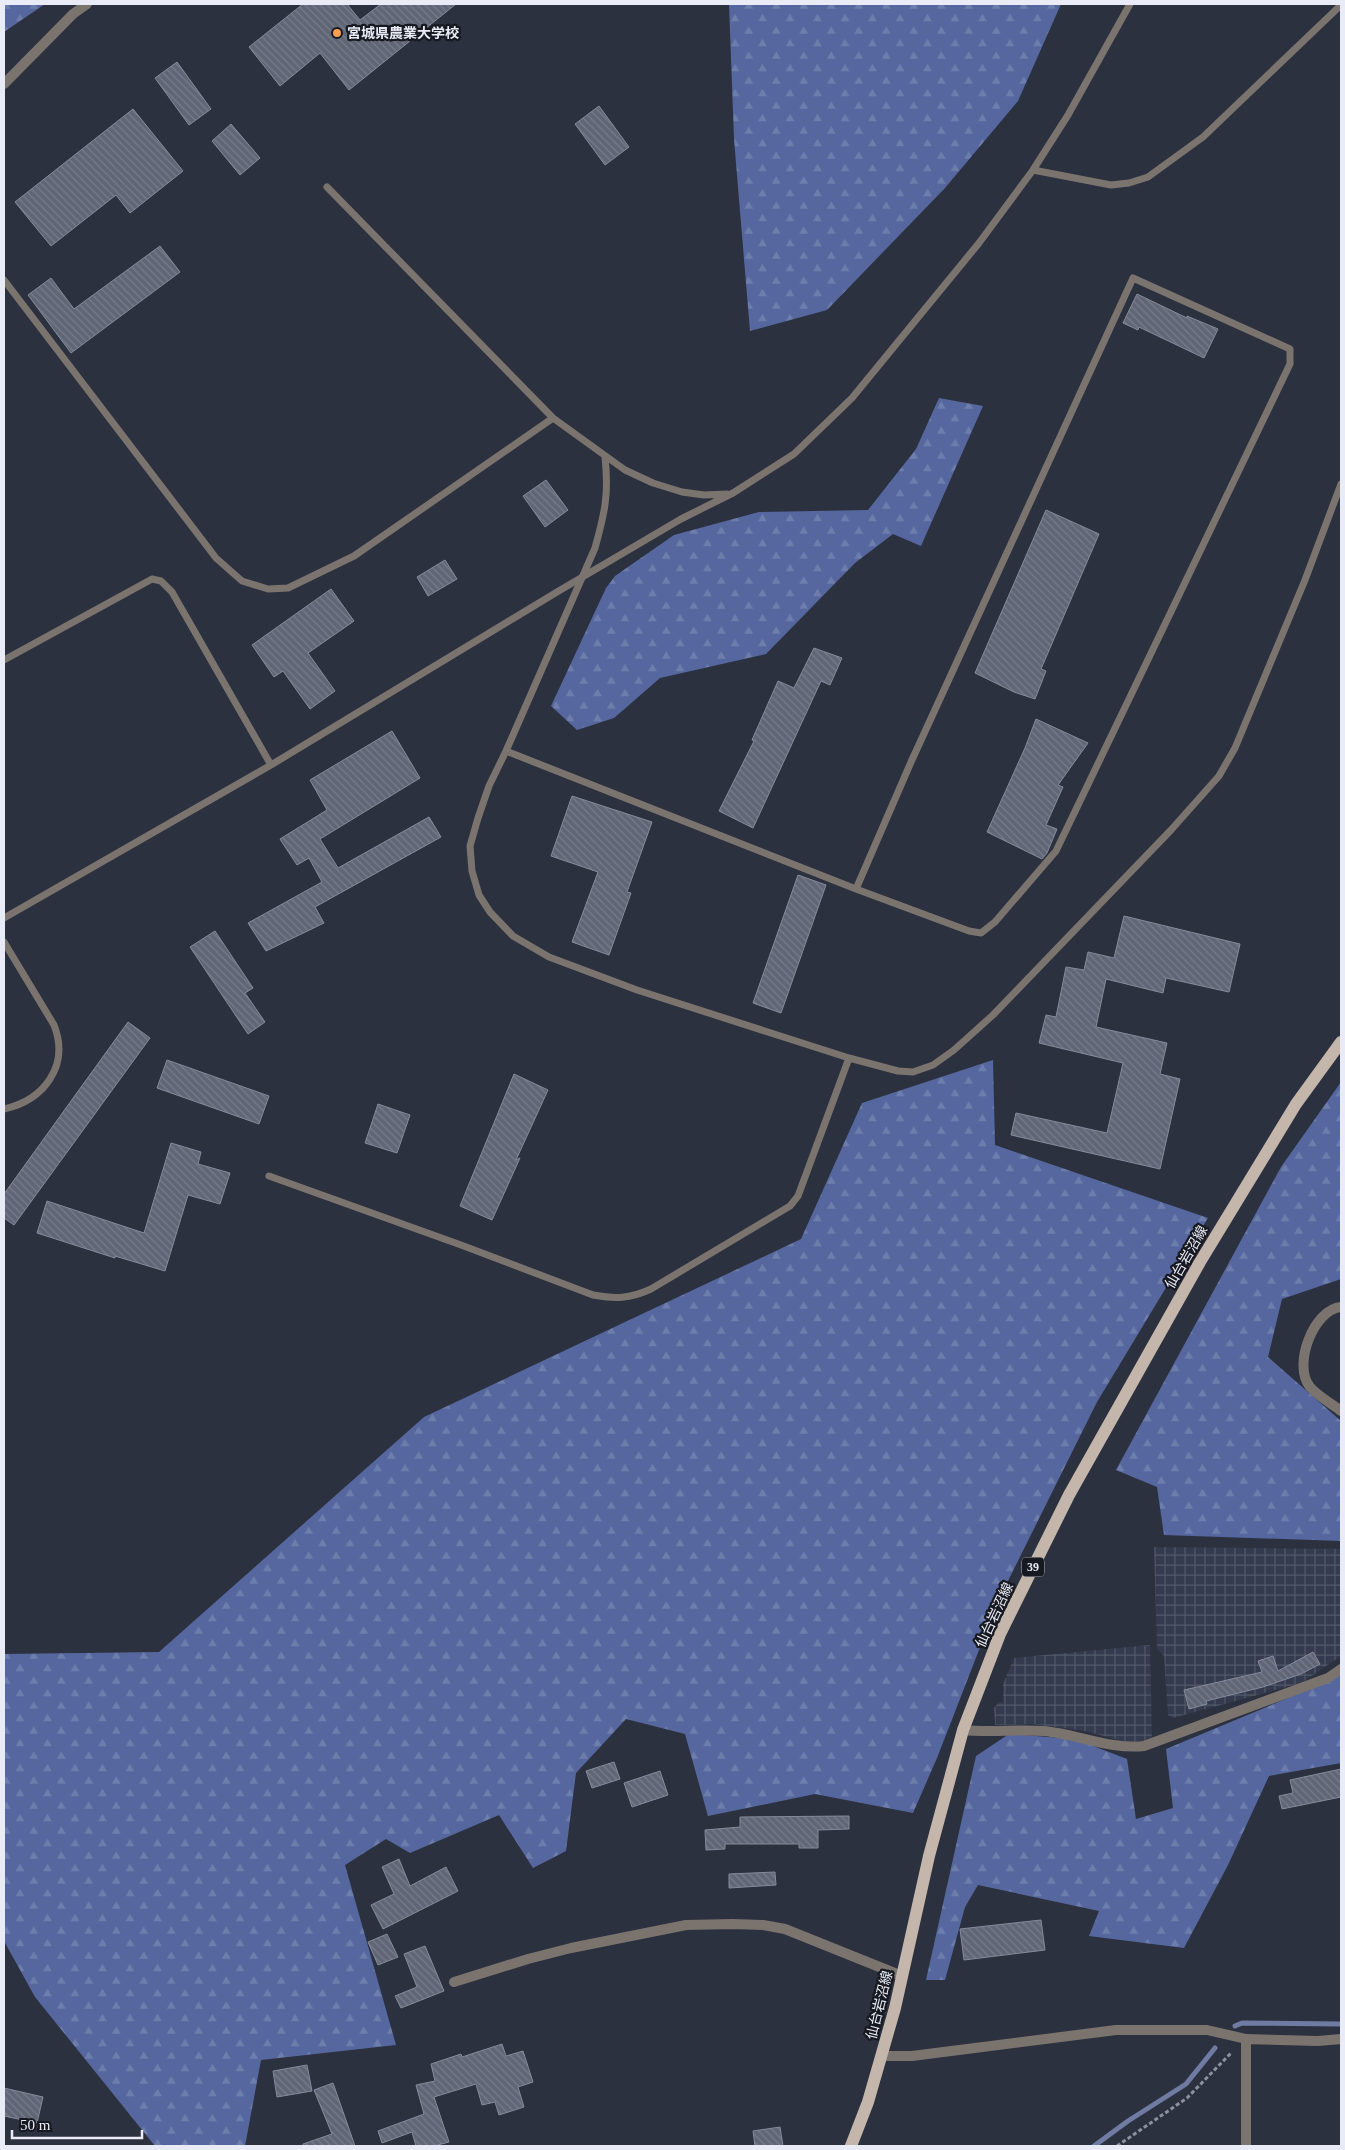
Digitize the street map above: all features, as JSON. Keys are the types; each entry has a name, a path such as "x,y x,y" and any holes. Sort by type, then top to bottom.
{"main road":[{"name":"仙台岩沼線","path":"851,2146 868,2102 882,2056 929,1856 963,1730 1000,1634 1069,1494 1200,1262 1262,1157 1296,1104 1341,1042"}],"street":[{"path":"4,84 73,14 87,4"},
{"path":"1341,1307 1328,1310 1311,1333 1304,1350 1303,1369 1310,1386 1341,1411"},
{"path":"963,1730 1044,1731 1077,1736 1127,1748 1144,1746 1328,1678 1341,1669"},
{"path":"454,1982 571,1948 686,1925 732,1924 763,1925 784,1929 902,1976"},
{"path":"882,2056 912,2056 1116,2030 1206,2030 1246,2039 1318,2041 1341,2039"},
{"path":"1246,2039 1246,2146"}],"lane":[{"path":"4,918 271,765 582,577 681,519 732,493 794,454 852,398 979,243 1033,170 1068,115 1130,4"},
{"path":"1033,170 1111,185 1129,183 1148,176 1203,137 1341,5"},
{"path":"328,187 553,418 625,470 653,483 682,492 704,496 732,493"},
{"path":"506,752 856,889 969,931 981,933 994,922 1056,851 1290,364 1290,349 1133,278 911,762 856,889"},
{"path":"4,280 216,558 242,581 256,587 268,589 288,588 354,556 553,418"},
{"path":"605,456 608,486 605,514 595,548 506,752 489,786 470,846 472,871 479,895 490,912 513,936 548,957 637,990 849,1058 898,1071 913,1072 933,1065 954,1050 993,1015 1205,794 1219,776 1235,748 1305,580 1341,484"},
{"path":"4,660 152,579 161,581 172,592 271,765"},
{"path":"4,942 54,1025 59,1038 60,1052 57,1067 50,1080 39,1092 13,1107 4,1109"},
{"path":"269,1176 593,1295 615,1299 635,1296 651,1289 790,1206 798,1196 849,1058"}],"path":[{"path":"1117,2146 1187,2098 1246,2039"}],"shaded area":[{"path":"1154,1547 1341,1549 1341,1656 1301,1683 1173,1718 1168,1715 1164,1656 1157,1649"},
{"path":"1150,1645 1152,1740 1126,1742 1085,1731 1032,1724 995,1725 994,1708 999,1702 1003,1702 1003,1684 1014,1658"}],"green space":[{"path":"4,4 45,4 4,32"},
{"path":"729,4 1061,4 1018,101 945,188 827,310 750,331 734,139"},
{"path":"939,398 983,406 921,546 893,534 855,563 766,654 660,678 614,718 577,730 551,706 606,588 615,576 674,535 759,512 868,510 916,449"},
{"path":"993,1060 995,1145 1208,1218 1097,1402 998,1601 937,1758 913,1813 815,1794 708,1816 685,1734 626,1719 576,1773 566,1851 533,1868 499,1815 410,1853 386,1839 345,1865 396,2045 261,2060 245,2146 155,2146 35,1997 4,1941 4,1654 159,1652 424,1417 801,1239 862,1103"},
{"path":"1341,1082 1341,1279 1282,1299 1268,1357 1341,1421 1341,1541 1164,1535 1157,1487 1116,1470 1281,1167"},
{"path":"1341,1670 1341,1763 1269,1776 1228,1865 1184,1948 1089,1936 1099,1911 978,1885 965,1907 945,1980 926,1980 976,1756 1009,1734 1075,1739 1127,1759 1136,1819 1173,1808 1166,1749 1331,1680"}],"building":[{"path":"303,4 347,4 360,20 381,4 456,4 349,90 320,53 280,86 249,47"},
{"path":"177,62 211,109 189,125 155,78"},
{"path":"599,106 629,147 605,165 575,124"},
{"path":"133,109 183,171 130,213 116,195 51,246 15,202"},
{"path":"231,124 260,158 240,175 212,141"},
{"path":"160,246 180,272 71,353 28,295 51,278 74,309"},
{"path":"1137,294 1187,318 1187,316 1218,329 1204,358 1139,327 1138,330 1123,323"},
{"path":"546,480 568,510 545,527 523,496"},
{"path":"1046,510 1099,534 1041,669 1046,671 1035,699 1014,692 975,673"},
{"path":"445,560 457,579 428,596 417,577"},
{"path":"331,589 354,621 308,653 335,691 310,709 283,671 274,677 252,645"},
{"path":"814,648 842,658 830,685 821,681 753,828 719,811 754,741 752,740 778,681 794,688"},
{"path":"1036,719 1088,743 1058,785 1063,787 1046,825 1057,829 1047,853 1042,859 987,832"},
{"path":"392,731 420,778 320,839 338,868 429,817 441,837 315,907 324,923 266,951 248,923 322,882 309,858 297,865 280,839 327,810 310,780"},
{"path":"572,796 652,822 627,892 631,893 609,955 572,942 598,872 551,856"},
{"path":"798,875 826,885 781,1013 753,1003"},
{"path":"1124,916 1240,944 1229,992 1166,978 1163,993 1106,979 1096,1027 1167,1043 1160,1074 1180,1079 1160,1169 1011,1135 1016,1113 1107,1133 1123,1063 1039,1043 1046,1015 1056,1017 1066,967 1084,970 1088,952 1114,958"},
{"path":"215,931 253,988 245,993 265,1022 248,1034 190,947"},
{"path":"128,1022 150,1038 14,1225 4,1218 4,1194"},
{"path":"167,1060 269,1096 259,1124 157,1088"},
{"path":"514,1074 548,1090 516,1160 520,1158 492,1220 460,1206"},
{"path":"378,1104 410,1115 397,1153 365,1143"},
{"path":"171,1143 201,1152 198,1164 230,1173 220,1204 188,1195 165,1271 115,1256 115,1258 37,1233 47,1201 144,1233"},
{"path":"1313,1652 1320,1664 1301,1674 1263,1687 1206,1701 1207,1704 1189,1709 1184,1690 1262,1672 1258,1661 1273,1656 1278,1671"},
{"path":"614,1762 620,1779 592,1788 586,1771"},
{"path":"1341,1769 1341,1797 1282,1809 1279,1796 1293,1793 1290,1780"},
{"path":"660,1771 668,1795 632,1807 624,1783"},
{"path":"849,1816 849,1829 818,1830 818,1848 799,1848 799,1844 725,1844 725,1849 706,1850 705,1830 740,1827 740,1817"},
{"path":"399,1859 410,1886 446,1867 458,1891 383,1929 371,1905 394,1894 382,1867"},
{"path":"775,1872 776,1885 729,1888 729,1874"},
{"path":"1041,1920 1045,1950 964,1960 960,1929"},
{"path":"387,1934 398,1957 378,1965 368,1942"},
{"path":"425,1946 444,1991 401,2008 395,1996 417,1987 404,1954"},
{"path":"502,2044 506,2056 523,2051 533,2082 518,2087 524,2107 499,2115 495,2102 482,2105 476,2084 434,2097 449,2142 434,2146 416,2146 412,2132 382,2143 378,2131 424,2114 416,2085 435,2081 431,2064 461,2054 462,2057"},
{"path":"307,2065 312,2091 277,2097 273,2071"},
{"path":"333,2083 355,2146 303,2146 303,2144 332,2134 314,2090"},
{"path":"4,2088 43,2097 37,2123 4,2116"},
{"path":"780,2127 783,2146 755,2146 753,2131"}],"waterway":[{"path":"1235,2026 1242,2023 1341,2024"},
{"path":"1094,2146 1128,2121 1186,2084 1215,2048"}],"place":[{"name":"宮城県農業大学校","path":"337,33"}]}
